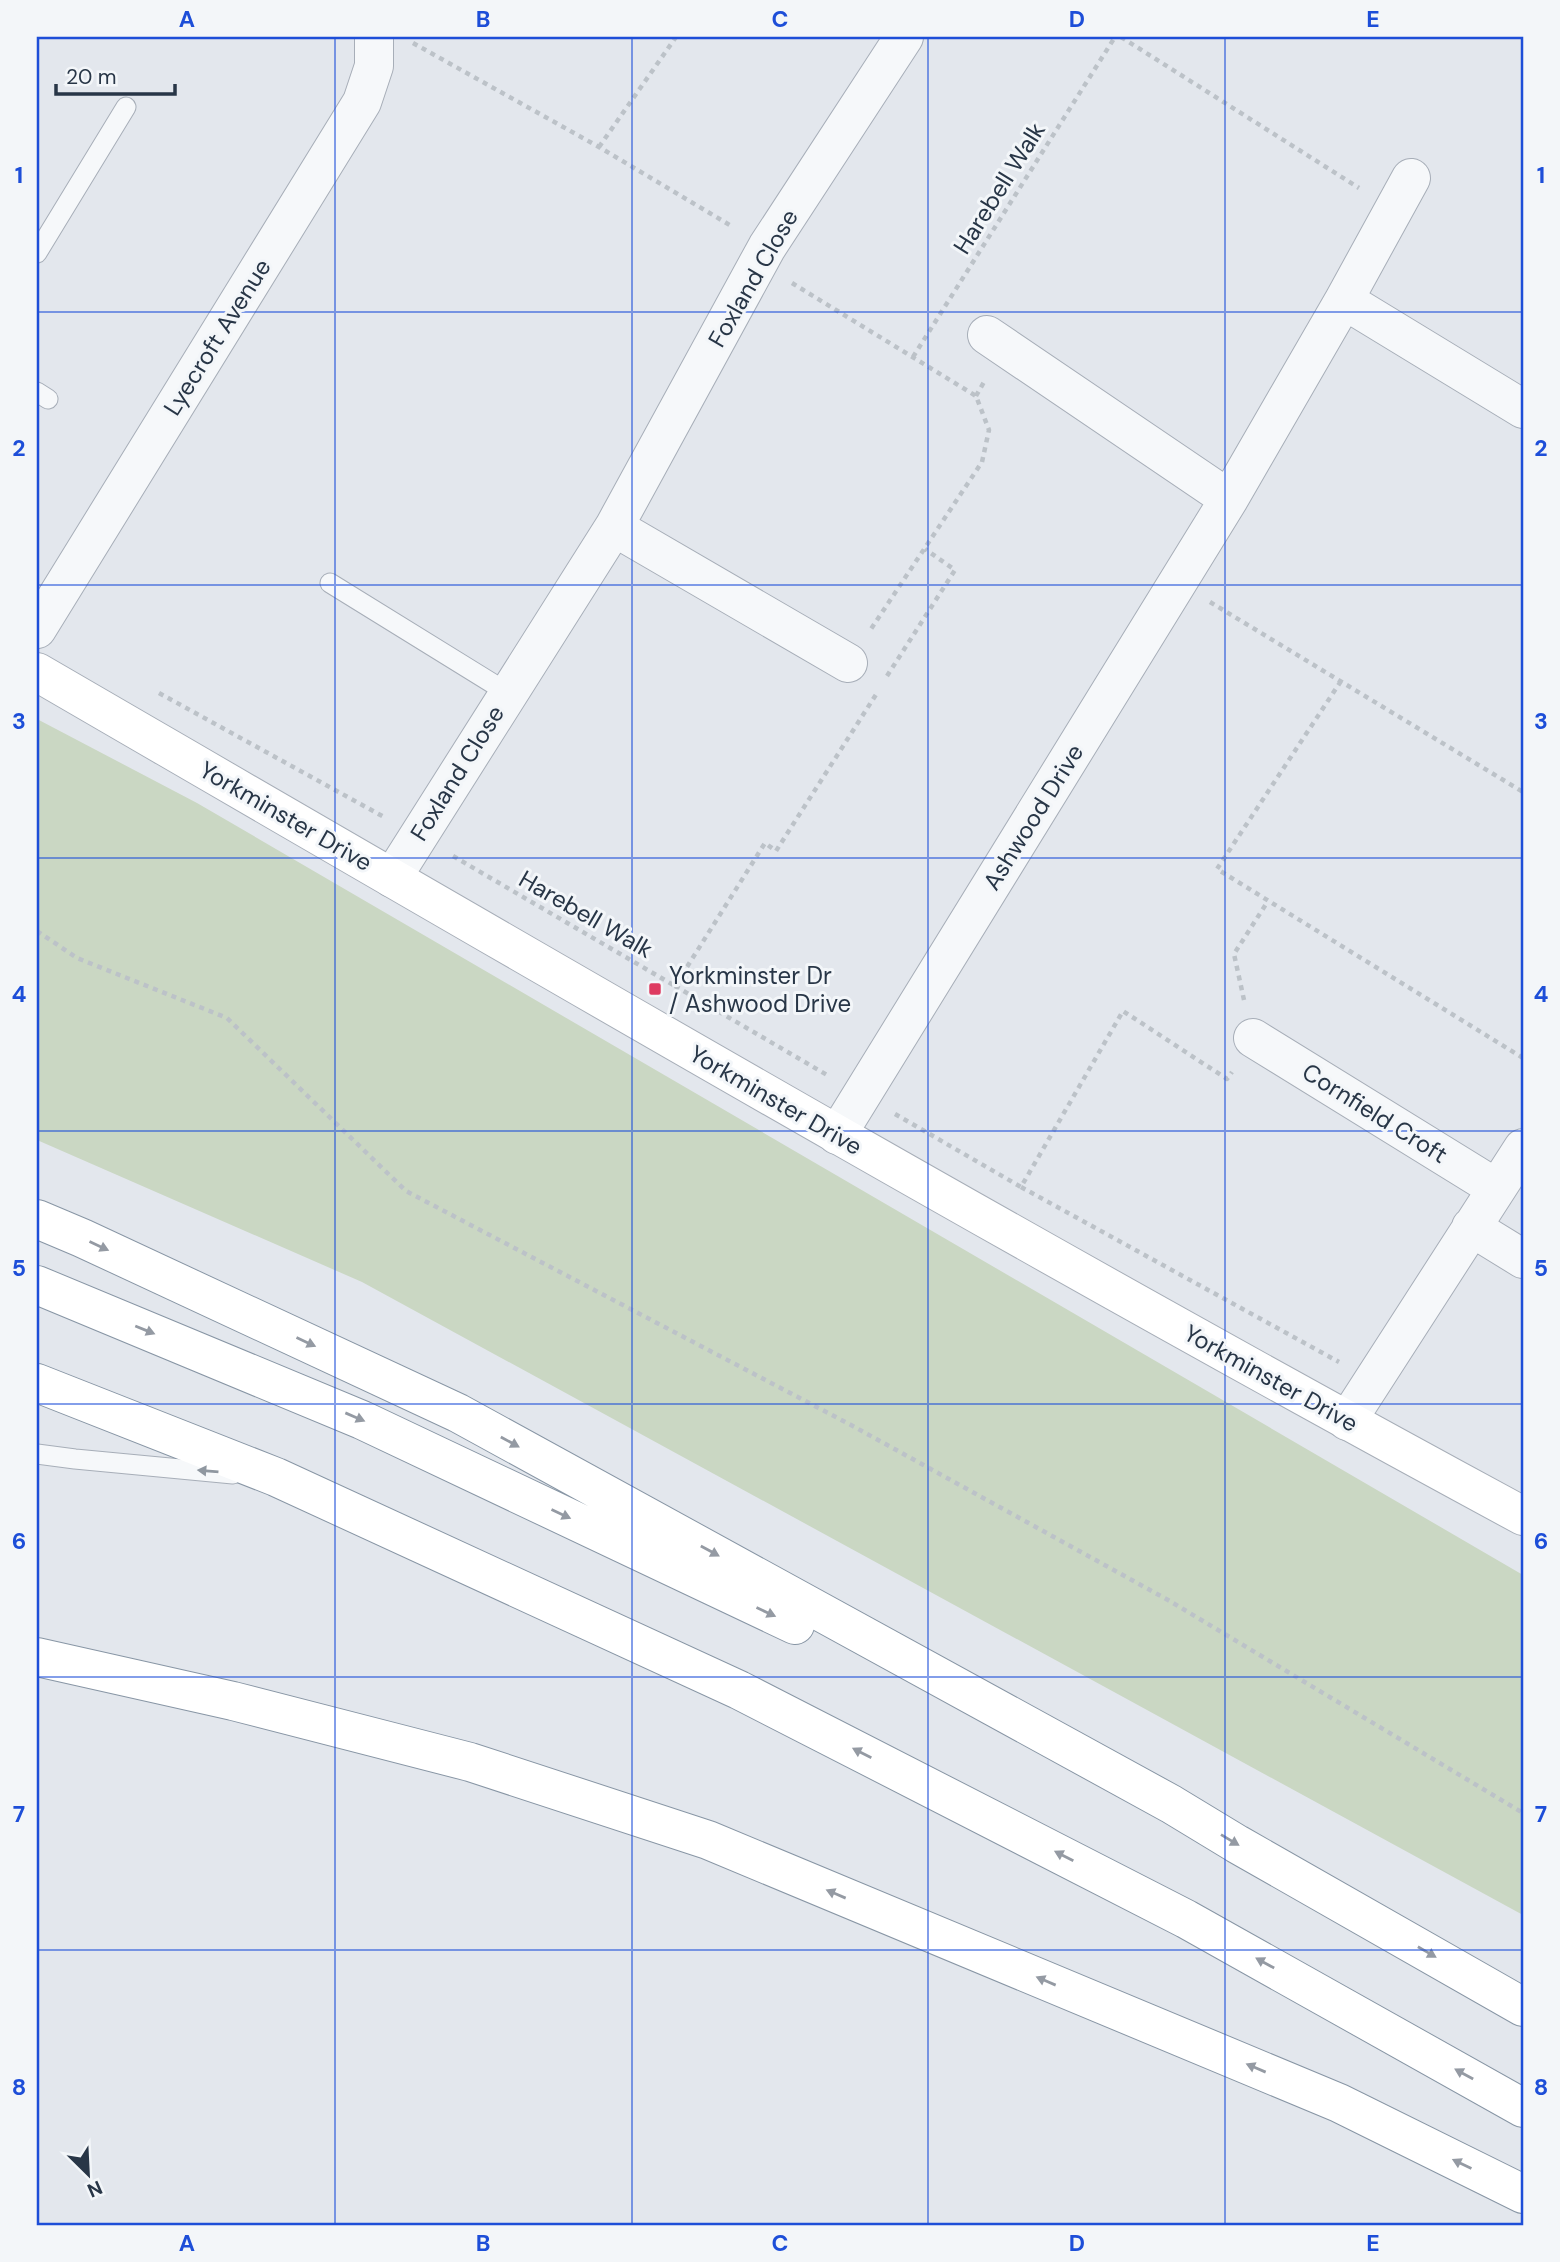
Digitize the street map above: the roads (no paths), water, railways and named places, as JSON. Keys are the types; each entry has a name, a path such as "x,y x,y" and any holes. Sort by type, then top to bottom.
{"main road":[{"name":"Yorkminster Drive","path":"37,672 836,1136 1523,1516"},
{"path":"37,1219 458,1413 1171,1804 1523,2007"},
{"path":"37,1285 362,1420 1171,1804"},
{"path":"37,1383 276,1478 739,1690 1186,1919 1523,2108"},
{"path":"37,1657 233,1701 470,1762 708,1840 1339,2103 1523,2194"}],"street":[{"name":"Lyecroft Avenue","path":"37,629 362,102 374,66 374,37"},
{"name":"Foxland Close","path":"392,878 614,527 763,255 904,37"},
{"name":"Ashwood Drive","path":"836,1136 1229,499 1402,194"},
{"path":"1344,300 1523,409"},
{"path":"987,335 1229,499"},
{"path":"614,527 848,663"},
{"name":"Cornfield Croft","path":"1253,1038 1496,1188"},
{"path":"1347,1421 1523,1148"},
{"path":"1471,1227 1523,1259"}],"lane":[{"path":"37,253 126,107"},
{"path":"330,583 508,693"},
{"path":"37,1454 276,1478"}],"place":[{"name":"Yorkminster Dr / Ashwood Drive","path":"655,989"}]}
